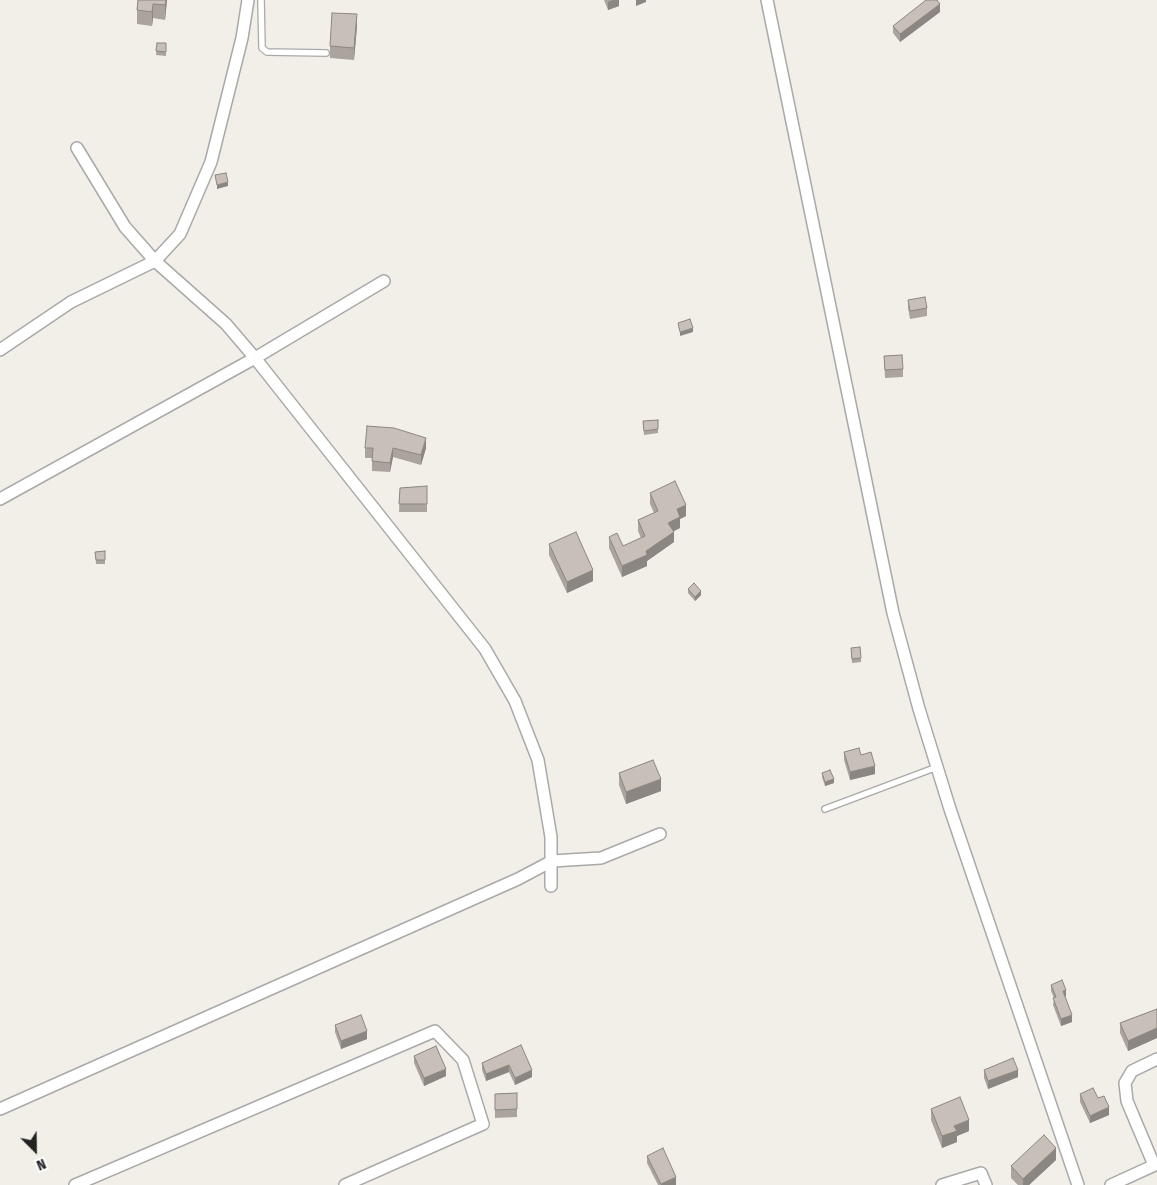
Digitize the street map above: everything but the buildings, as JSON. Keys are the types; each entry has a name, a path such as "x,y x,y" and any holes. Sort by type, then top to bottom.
{"street":[{"path":"0,350 71,302 155,262 180,234 207,175 242,38 248,0"},
{"path":"767,0 853,409 893,613 937,767 1078,1185"},
{"path":"77,148 125,227 155,262 226,324 485,649 504,679 538,760 549,822 552,861 551,886"},
{"path":"0,498 255,358 384,281"},
{"path":"0,1109 518,879 552,861 601,858 660,834"},
{"path":"75,1185 435,1031 463,1060 483,1124 345,1185"},
{"path":"1111,1185 1156,1165 1127,1101 1125,1082 1132,1071 1157,1060"},
{"path":"942,1185 981,1173 986,1185"}],"lane":[{"path":"260,0 262,48 267,52 326,53"},
{"path":"825,810 937,767"}]}
